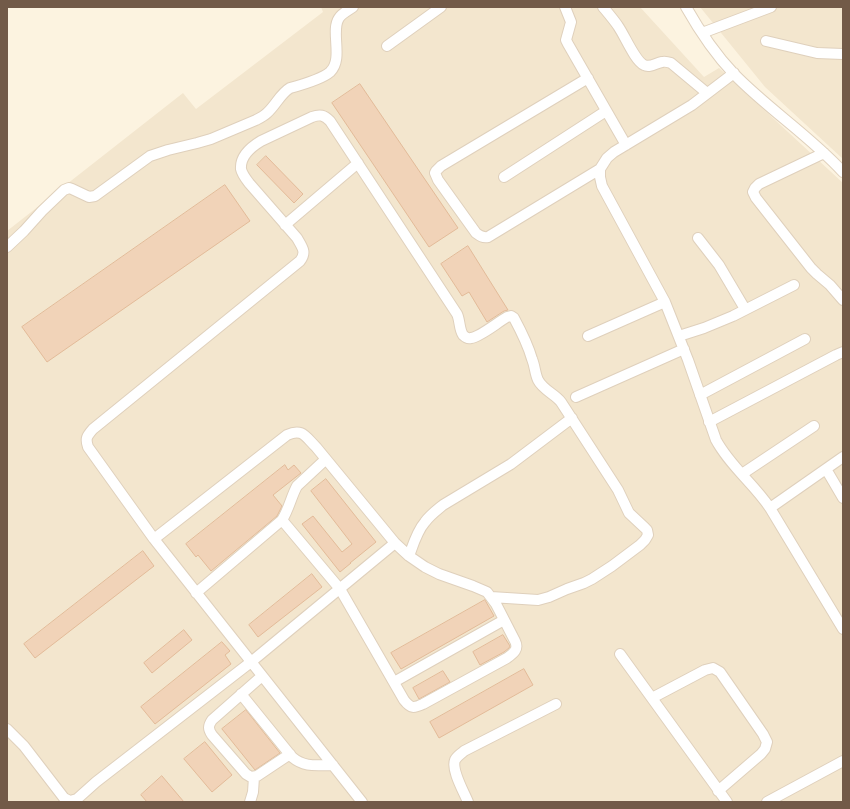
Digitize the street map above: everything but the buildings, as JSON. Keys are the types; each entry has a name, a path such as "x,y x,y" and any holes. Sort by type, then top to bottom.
{"street":[{"path":"7,247 64,190 69,188 89,197 95,196 150,156 211,139 263,117 290,88 324,76 333,68 335,64 337,51 336,25 338,20 344,13 353,7"},
{"path":"386,46 440,7"},
{"path":"566,7 571,22 567,41 626,145"},
{"path":"603,7 618,25 636,56 643,64 650,66 662,62 671,63 707,93"},
{"path":"686,7 702,33 718,55 734,73 843,171"},
{"path":"702,33 771,7"},
{"path":"766,41 817,53 843,54"},
{"path":"588,78 441,166 436,171 435,173 438,180 479,236 488,237 600,169 607,158 683,111 734,73"},
{"path":"504,177 606,110"},
{"path":"362,802 154,539 88,447 86,442 86,438 93,429 300,262 304,254 297,238 261,198 244,177 241,169 247,152 254,146 261,141 312,117 321,115 330,121 459,317 462,334 466,338 472,338 480,335 506,317 512,317 530,352 539,382 558,398 618,490 629,513 645,528 648,533 645,540 623,558 599,575 584,583 538,600 491,597"},
{"path":"824,153 760,184 753,192 756,198 811,268 830,285 843,300"},
{"path":"285,225 358,163"},
{"path":"600,169 602,186 665,302 684,349 709,422 720,449 764,499 839,614 843,629"},
{"path":"698,238 722,271 745,309"},
{"path":"679,336 704,328 794,285"},
{"path":"588,336 665,302"},
{"path":"700,394 805,339"},
{"path":"576,397 684,349"},
{"path":"709,422 843,352"},
{"path":"409,556 419,530 425,522 443,505 511,464 572,418"},
{"path":"742,474 814,426"},
{"path":"154,539 287,435 297,432 302,433 316,447 395,543 409,556 439,574 487,592 496,604 517,644 515,651 507,658 423,704 415,707 410,706 407,704 340,589 282,520"},
{"path":"770,508 843,457"},
{"path":"196,592 282,520 297,486 326,459"},
{"path":"826,469 843,498"},
{"path":"7,729 24,746 64,798 70,801 82,799 96,782 251,662 395,543"},
{"path":"394,682 504,620"},
{"path":"620,654 727,802"},
{"path":"652,698 705,670 713,668 720,672 767,742 762,754 718,791"},
{"path":"262,676 212,720 208,727 212,735 249,776 254,777 290,754"},
{"path":"241,694 292,757 301,764 333,765"},
{"path":"468,802 455,772 454,761 457,757 464,751 556,704"},
{"path":"767,802 843,761"},
{"path":"250,802 253,792 254,777"}],"shaded area":[{"path":"321,7 640,7 704,77 719,68 843,183 843,802 7,802 7,231 183,93 196,109 323,12"},
{"path":"700,7 843,7 843,159 765,87"}]}
